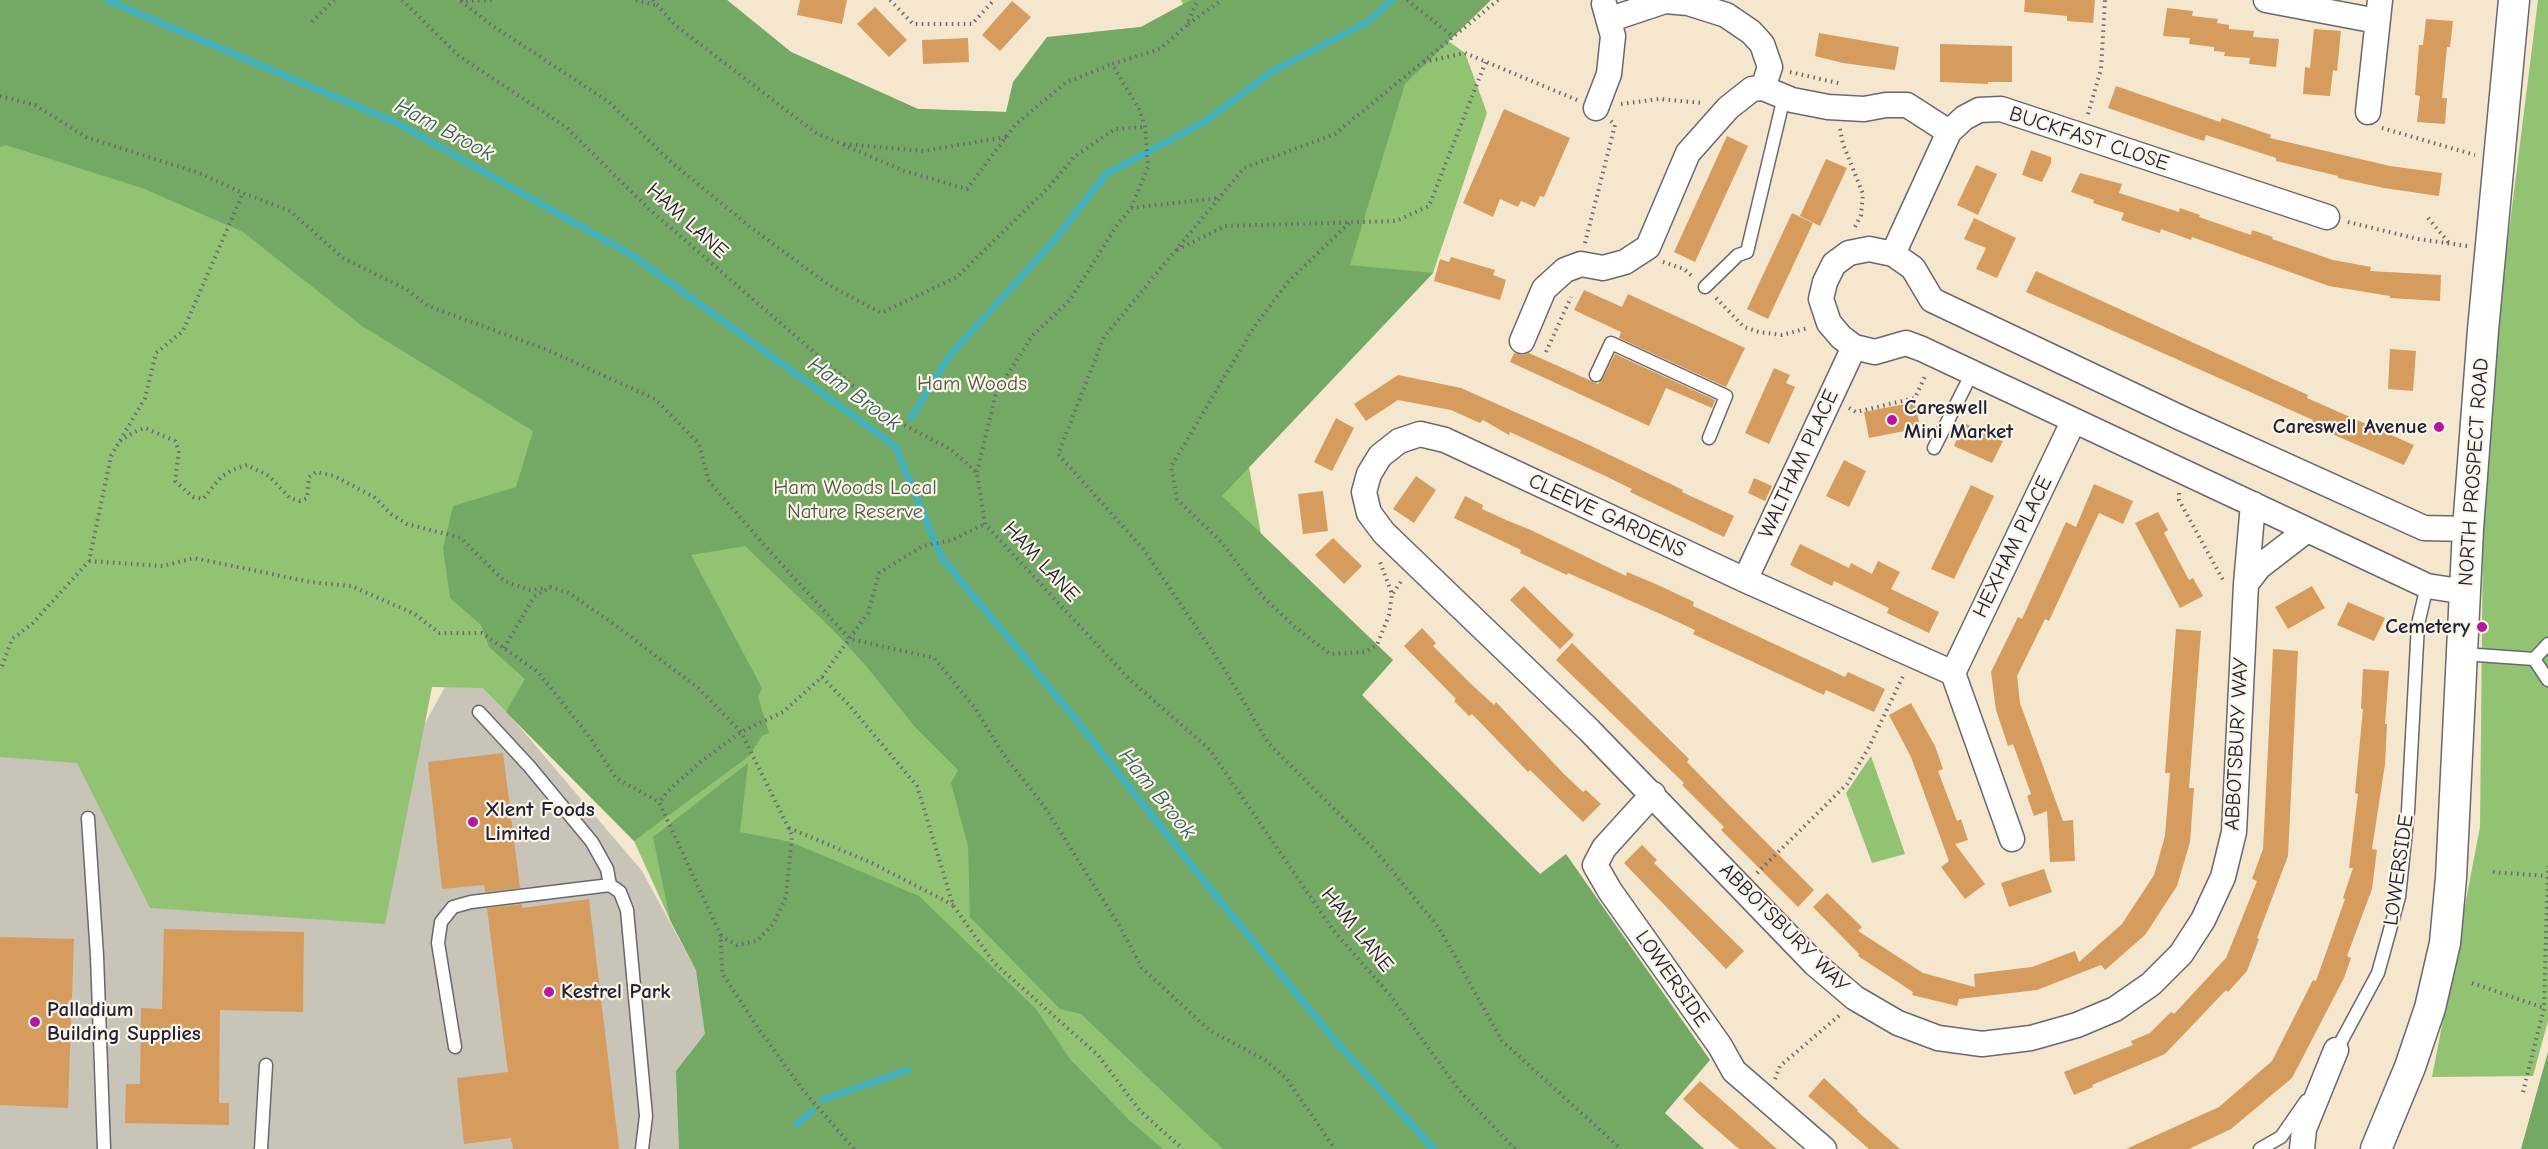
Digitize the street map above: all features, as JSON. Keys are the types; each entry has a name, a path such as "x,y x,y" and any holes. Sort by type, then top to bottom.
{"street":[{"path":"2266,0 2379,10 2368,112"},
{"name":"NORTH PROSPECT ROAD","path":"2376,1149 2410,1067 2430,1008 2445,943 2451,878 2469,529 2490,250 2514,0"},
{"path":"1596,108 1609,74 1613,36 1607,13 1620,16 1665,1 1688,3 1726,15 1751,32 1762,44 1772,84"},
{"path":"1522,340 1544,289 1565,270 1581,264 1603,268 1627,261 1648,247 1688,153 1728,108 1752,89 1772,84 1828,107 1864,109 1886,105 1907,105 1949,132"},
{"name":"BUCKFAST CLOSE","path":"1893,254 1949,132 1964,118 1979,110 2001,109 2327,217"},
{"path":"2466,592 2427,586 1906,343 1875,352 1854,348 1840,338 1829,323 1821,299 1825,282 1834,264 1849,253 1869,249 1893,254 1913,268 1932,300 2183,419 2424,528 2469,529"},
{"name":"WALTHAM PLACE","path":"1745,580 1854,348"},
{"name":"HEXHAM PLACE","path":"1953,673 2073,422"},
{"name":"CLEEVE GARDENS","path":"1413,564 1389,539 1369,513 1364,492 1369,474 1380,456 1399,441 1420,434 1445,440 1745,580 1953,673"},
{"name":"ABBOTSBURY WAY","path":"1413,564 1589,730 1815,964 1855,998 1898,1023 1938,1038 1982,1044 2031,1038 2115,1009 2151,984 2181,954 2198,929 2223,877 2234,832 2245,594 2253,504"},
{"path":"2245,594 2259,567 2307,530"},
{"path":"1953,673 2012,839"},
{"name":"LOWERSIDE","path":"1653,795 1604,848 1595,865 1610,891 1720,1047 1734,1071 1824,1149"},
{"path":"2302,1149 2304,1129 2336,1050"}],"lane":[{"path":"1706,287 1738,255 1748,252 1772,84"},
{"path":"1596,375 1611,343 1726,396 1709,438"},
{"path":"1934,448 1972,373"},
{"name":"LOWERSIDE","path":"2260,1149 2281,1137 2336,1050 2378,973 2399,897 2408,811 2418,624 2427,586"},
{"path":"2534,659 2548,644"},
{"path":"2463,654 2534,659"},
{"path":"2534,659 2548,680"},
{"path":"479,712 529,766 592,842 607,869 610,885"},
{"path":"88,818 97,956 104,1149"},
{"path":"455,1047 438,943 441,922 453,908 471,902 610,885 620,891 627,910 646,1116 642,1149"},
{"path":"261,1149 266,1065"}],"path":[{"path":"312,22 334,0"},
{"name":"HAM LANE","path":"402,0 459,56 566,127 650,210 889,417 952,450 977,473 985,524 1128,678 1210,750 1333,930 1390,994 1459,1090 1515,1149"},
{"path":"460,0 493,0"},
{"path":"460,0 499,30 609,102 672,163 749,226 829,285 881,313 957,277 1049,187 1075,156 1115,129 1145,127"},
{"path":"636,0 659,6"},
{"path":"653,0 675,25 816,133 904,171 967,189 1015,125 1065,83 1112,64 1160,49 1221,0"},
{"path":"890,0 913,24 972,24 994,0"},
{"path":"1186,26 1198,0"},
{"path":"1498,0 1335,134 1244,168 1104,337 1058,454 1144,550 1223,668 1269,744 1374,849 1439,928 1502,1041 1620,1149"},
{"path":"2081,137 2101,69 2105,0"},
{"path":"1409,2 1454,37"},
{"path":"1424,62 1465,53 1596,108 1615,125 1588,226 1581,274 1546,352"},
{"path":"1175,251 1225,226 1396,221 1428,206 1486,61"},
{"path":"977,473 996,393 1032,336 1070,300 1117,225 1131,208 1148,167 1145,127 1138,109 1112,64"},
{"path":"1772,84 1853,86"},
{"path":"0,96 35,105 86,137 199,173 290,211 343,258 406,289 428,306 548,350 655,399 699,444 709,481 850,639 934,658 975,708 1003,754 1044,806 1119,925 1142,968 1209,1030 1264,1060 1286,1078 1335,1149"},
{"path":"1596,108 1659,99 1692,100 1728,108"},
{"path":"1844,108 1840,130 1863,194 1861,215 1850,238 1849,253"},
{"path":"2368,112 2366,123 2499,162"},
{"path":"840,143 924,152 1007,136"},
{"path":"2,666 12,639 33,623 89,561 111,456 145,398 156,353 183,331 243,193"},
{"path":"1131,208 1219,198"},
{"path":"2327,217 2418,239 2490,250"},
{"path":"2428,218 2449,244"},
{"path":"1349,223 1288,282 1254,327 1170,467 1177,500 1221,542 1263,597 1294,627 1330,654 1365,652 1377,645 1389,615 1392,594 1379,559 1389,539"},
{"path":"1627,261 1645,258 1684,268 1706,287 1744,327 1759,332 1782,335 1805,331 1826,316"},
{"path":"1830,399 1856,412 1915,399 1919,388"},
{"path":"120,441 145,428 175,441 179,451 175,481 193,497 203,499 221,477 247,465 269,476 290,498 300,501 307,498 309,477 316,472 333,476 374,496 391,514 407,524 461,538 504,581 530,590 550,587 569,593 698,688 741,732 792,835 786,897 773,924 757,941 737,945 720,936"},
{"path":"2176,469 2179,500 2226,586 2245,594"},
{"path":"659,802 672,787 703,760 741,732 783,712 822,677 868,613 879,573 923,546 952,540 985,524"},
{"path":"89,561 163,566 194,558 310,582 351,586 415,614 439,633 482,633 538,672 589,736 616,778 659,802 720,936 722,973 803,1090 854,1149"},
{"path":"504,648 534,597 550,587"},
{"path":"1759,872 1847,784 1869,747 1906,670"},
{"path":"822,677 849,705 917,786 954,905 994,963 1098,1055 1140,1111 1183,1149"},
{"path":"789,828 872,863 954,905"},
{"path":"2523,1092 2544,1008 2548,866"},
{"path":"2493,872 2548,876"},
{"path":"2472,983 2544,1008"},
{"path":"1767,1099 1780,1066 1840,1015"}],"shaded area":[{"path":"461,658 642,871 696,970 705,1034 676,1071 679,1149 0,1149 0,757 413,745"}],"green space":[{"name":"Ham Woods","path":"0,0 727,0 791,52 918,109 1006,112 1093,32 1141,27 1183,4 1181,0 1391,0 1465,53 1487,113 1433,273 1249,467 1261,534 1393,660 1362,695 1664,1113 1704,1149 679,1149 676,1071 705,1034 696,970 634,841 483,688 432,687 385,924 150,908 77,763 0,757"},
{"name":"Ham Woods","path":"0,0 727,0 791,52 918,109 1006,112 1013,82 1047,37 1141,27 1191,0 1491,0 1405,84 1350,265 1433,273 1222,496 1393,660 1362,695 1540,874 1566,854 1710,1060 1665,1113 1704,1149 1223,1149 1081,1014 1060,1009 970,917 968,846 951,783 958,770 915,727 867,667 833,630 745,546 691,555 762,688 758,697 769,733 762,736 749,756 634,841 506,712 525,679 489,647 481,625 450,598 443,548 453,506 516,487 533,431 362,326 243,232 142,188 6,145 0,147"},
{"path":"2538,0 2548,0 2548,1021 2533,1076 2432,1077 2480,827 2484,431"},
{"path":"1871,756 1905,854 1872,863 1846,793"},
{"path":"748,763 740,832 791,842 919,896 1036,1009 1070,1059 1129,1120 1163,1149 679,1149 676,1071 705,1034 696,970 670,920 653,837"},
{"path":"2548,1052 2548,1149 2521,1149 2539,1084"}],"building":[{"path":"800,0 847,0 842,24 797,15"},
{"path":"2025,0 2095,0 2093,23 2067,21 2067,16 2024,12"},
{"path":"1012,1 1031,17 1000,51 982,35"},
{"path":"875,7 907,40 889,57 857,24"},
{"path":"2167,8 2193,11 2192,16 2218,19 2217,23 2229,25 2229,29 2254,31 2253,37 2279,39 2276,67 2249,64 2250,58 2224,56 2225,52 2214,51 2214,47 2189,44 2190,38 2163,36"},
{"path":"2426,19 2453,21 2450,47 2447,47 2442,98 2447,98 2445,124 2417,122 2420,96 2415,95 2419,45 2423,45"},
{"path":"2314,29 2341,31 2337,71 2333,70 2330,96 2303,94 2305,67 2310,68"},
{"path":"1819,33 1899,47 1895,70 1843,63 1815,56"},
{"path":"968,38 969,62 923,64 922,40"},
{"path":"1940,44 2012,46 2012,82 1988,82 1988,84 1940,82"},
{"path":"2116,86 2220,122 2222,118 2271,135 2270,138 2390,166 2442,173 2439,196 2338,178 2338,176 2276,161 2276,158 2206,135 2204,141 2183,134 2108,108"},
{"path":"1504,109 1570,138 1544,197 1540,196 1535,207 1521,201 1518,207 1500,199 1493,217 1463,203"},
{"path":"1727,136 1748,146 1695,262 1674,252"},
{"path":"2031,150 2051,157 2051,163 2042,182 2022,175"},
{"path":"1826,159 1847,168 1820,226 1800,216"},
{"path":"1976,165 1997,174 1978,215 1957,205"},
{"path":"2080,173 2122,184 2119,193 2179,212 2180,208 2251,235 2252,230 2333,260 2371,267 2370,271 2441,275 2440,301 2390,298 2390,296 2329,286 2192,237 2191,240 2161,229 2160,233 2121,220 2124,213 2093,203 2094,200 2071,192"},
{"path":"1792,213 1813,223 1768,319 1747,309"},
{"path":"1974,218 2016,238 1997,278 1976,269 1986,248 1964,239"},
{"path":"1451,257 1495,270 1493,275 1506,280 1500,300 1434,281 1440,259 1449,262"},
{"path":"2036,271 2308,395 2307,398 2414,445 2404,465 2311,425 2313,420 2026,292"},
{"path":"1584,290 1622,307 1628,294 1745,348 1726,387 1619,338 1621,332 1574,310"},
{"path":"2390,349 2416,351 2413,391 2388,389"},
{"path":"1514,353 1523,355 1529,353 1598,384 1615,354 1715,400 1712,408 1666,388 1649,426 1510,362"},
{"path":"1774,368 1790,375 1786,383 1795,387 1769,444 1745,433"},
{"path":"1398,375 1461,388 1587,444 1734,516 1724,537 1630,492 1632,489 1601,474 1510,432 1509,435 1483,420 1480,423 1451,410 1398,400 1366,421 1354,404"},
{"name":"Careswell Mini Market","path":"1915,402 1920,428 1869,438 1864,412"},
{"path":"1336,418 1354,428 1332,471 1314,462"},
{"path":"1964,423 2003,441 1992,463 1954,446"},
{"path":"1844,460 1866,471 1849,507 1826,496"},
{"path":"1416,476 1436,490 1414,523 1393,509"},
{"path":"1754,478 1772,486 1765,501 1748,493"},
{"path":"2094,484 2133,501 2123,524 2099,513 2049,621 2045,619 2017,676 2020,703 2063,821 2073,820 2075,861 2050,862 2047,811 2034,816 2027,796 2031,794 2013,744 2008,746 1996,710 1991,672 2018,617 2022,619 2066,522 2076,527"},
{"path":"1971,485 1994,496 1954,579 1931,569"},
{"path":"1323,491 1328,531 1303,534 1298,494"},
{"path":"1465,496 1483,505 1482,509 1626,576 1627,572 1658,585 1694,602 1693,606 1845,677 1848,672 1885,689 1874,712 1826,690 1824,695 1693,634 1695,630 1520,553 1521,550 1454,518"},
{"path":"2158,512 2168,530 2164,533 2189,580 2193,578 2203,596 2180,608 2135,523"},
{"path":"1333,538 1362,566 1344,584 1315,555"},
{"path":"1800,544 1849,568 1851,563 1872,574 1878,561 1900,572 1891,589 1939,612 1929,633 1887,613 1889,608 1834,581 1832,586 1790,565"},
{"path":"1524,586 1574,635 1560,649 1510,600"},
{"path":"2312,586 2325,608 2288,629 2275,607"},
{"path":"2348,602 2385,618 2374,641 2337,625"},
{"path":"1422,628 1436,643 1433,646 1471,684 1494,705 1496,702 1564,774 1583,792 1586,790 1601,804 1583,822 1530,770 1528,772 1472,714 1469,716 1454,701 1456,699 1404,646"},
{"path":"2176,629 2201,631 2189,788 2194,788 2190,842 2177,886 2145,935 2105,970 2101,965 2037,990 1959,999 1957,1006 1912,995 1913,992 1858,956 1859,954 1813,907 1827,893 1862,927 1858,931 1923,973 1975,987 1974,974 2032,967 2075,951 2079,962 2122,924 2154,875 2165,836 2170,773 2165,773"},
{"path":"1572,643 1689,759 1687,762 1814,890 1798,907 1721,830 1724,827 1682,785 1684,783 1556,660"},
{"path":"2273,649 2298,651 2288,856 2247,971 2165,1054 2074,1095 2064,1072 2133,1045 2131,1041 2150,1033 2171,1012 2174,1014 2226,958 2257,881 2252,879 2263,849"},
{"path":"2363,669 2389,671 2385,764 2372,849 2377,850 2372,889 2347,956 2351,958 2344,978 2292,1078 2231,1129 2189,1149 2126,1149 2219,1107 2272,1061 2313,980 2316,981 2345,899 2343,898 2353,868 2349,868 2358,794 2355,793 2363,709 2361,709"},
{"path":"1911,703 1935,746 1943,769 1938,771 1957,821 1961,819 1968,840 1955,844 1985,884 1965,899 1941,867 1949,861 1911,757 1889,715"},
{"name":"Xlent Foods Limited","path":"503,753 520,888 485,892 484,885 442,889 428,762"},
{"path":"1642,845 1657,860 1654,863 1744,951 1726,969 1624,863"},
{"path":"2044,869 2052,892 2009,907 2001,883"},
{"name":"Kestrel Park","path":"589,899 619,1149 513,1149 511,1138 464,1144 457,1078 508,1072 487,908 522,904 522,908"},
{"path":"164,929 304,932 303,1012 220,1010 219,1103 229,1103 229,1125 125,1123 126,1084 140,1084 141,1008 162,1009"},
{"name":"Palladium Building Supplies","path":"0,937 74,939 68,1108 0,1105"},
{"path":"1824,1078 1900,1149 1869,1149 1808,1096"},
{"path":"1700,1081 1777,1149 1739,1149 1701,1116 1683,1099"}],"waterway":[{"name":"Ham Brook","path":"107,0 399,124 635,257 895,446 942,558 1069,711 1216,896 1333,1038 1434,1149"},
{"path":"911,418 950,355 1053,242 1106,174 1204,122 1273,71 1369,21 1392,0"},
{"path":"822,1100 908,1070"},
{"path":"797,1124 812,1111"}],"place":[{"name":"Careswell Mini Market","path":"1892,420"},
{"name":"Careswell Avenue","path":"2439,427"},
{"name":"Cemetery","path":"2482,627"},
{"name":"Xlent Foods Limited","path":"473,822"},
{"name":"Kestrel Park","path":"549,992"},
{"name":"Palladium Building Supplies","path":"35,1022"}],"park label":[{"name":"Ham Woods Local Nature Reserve","path":"855,500"}]}
